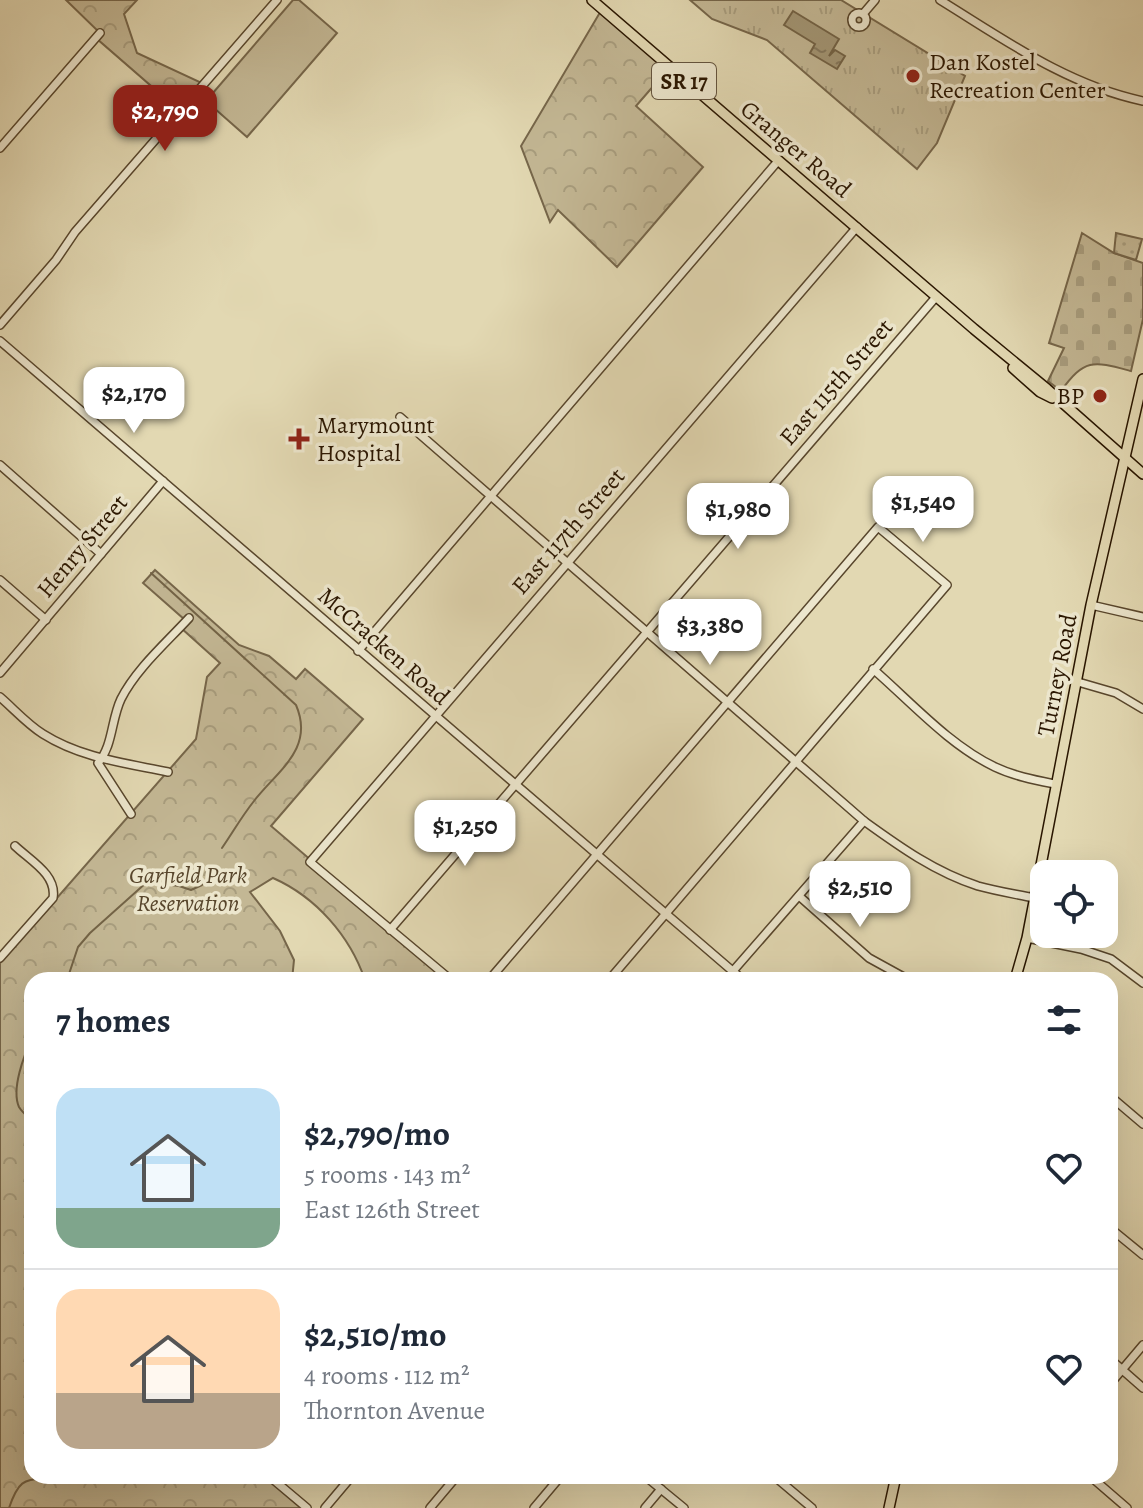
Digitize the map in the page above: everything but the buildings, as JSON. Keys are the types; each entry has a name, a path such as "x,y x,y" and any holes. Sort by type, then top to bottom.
{"main road":[{"name":"Granger Road","path":"592,0 1143,474"},
{"name":"Turney Road","path":"1041,860 1091,605 1143,379"},
{"name":"Turney Road","path":"1017,972 1030,921"},
{"path":"889,1508 894,1484"}],"street":[{"path":"0,325 56,260 75,232 277,0"},
{"path":"863,14 875,0"},
{"path":"940,0 1051,69 1083,83 1143,101"},
{"path":"0,148 100,33"},
{"path":"358,651 778,161"},
{"name":"East 117th Street","path":"390,930 310,862 857,227"},
{"name":"East 115th Street","path":"390,930 936,297"},
{"name":"McCracken Road","path":"0,341 732,972"},
{"path":"400,417 864,821 905,851 938,869 978,885 1030,897"},
{"path":"0,465 101,554"},
{"name":"Henry Street","path":"0,673 163,481"},
{"path":"496,972 878,527 947,585 616,972"},
{"path":"0,580 46,620"},
{"path":"1091,605 1143,617"},
{"path":"131,814 98,763 106,754 121,699 137,675 189,618"},
{"path":"873,669 971,752 994,766 1024,778 1055,784"},
{"path":"1078,682 1116,693 1143,709"},
{"path":"0,697 40,733 72,750 168,772"},
{"path":"739,972 864,821"},
{"path":"0,958 53,898 55,887 51,879 15,846"},
{"path":"799,896 869,958 894,972"},
{"path":"390,930 441,972"},
{"path":"1027,938 1081,949 1111,959 1143,983"},
{"path":"1118,1103 1143,1124"},
{"path":"1118,1235 1143,1255"},
{"path":"1118,1375 1143,1345"},
{"path":"1118,1366 1143,1388"},
{"path":"278,1484 307,1508"},
{"path":"325,1508 345,1484"},
{"path":"430,1508 450,1484"},
{"path":"534,1508 554,1484"},
{"path":"655,1484 684,1508"},
{"path":"784,1484 812,1508"},
{"path":"1099,1484 1127,1508"},
{"path":"645,1508 661,1489"}],"green space":[{"path":"66,0 137,0 124,14 137,53 204,84 180,111 96,38 100,33"},
{"path":"293,0 299,0 337,33 247,137 206,101"},
{"path":"690,0 841,0 965,76 937,143 917,169 767,40 712,19"},
{"path":"602,9 669,68 636,106 703,167 617,267 558,210 550,222 521,146"},
{"path":"1082,233 1114,253 1143,263 1143,319 1131,371 1091,365 1077,373 1061,391 1048,381 1064,348 1049,343"},
{"path":"1116,233 1142,239 1136,260 1114,253"},
{"name":"Garfield Park Reservation","path":"155,570 239,645 269,656 296,679 305,669 363,719 271,826 442,972 362,972 341,933 330,920 303,896 273,878 250,892 280,931 294,960 293,972 24,972 24,1484 279,1484 308,1508 0,1508 0,963 196,739 207,677 220,663 180,627 185,620 143,583"}],"water":[{"path":"793,11 839,39 829,56 835,50 845,56 837,69 810,53 815,44 784,25"}],"waterway":[{"path":"151,573 296,705 301,721 301,734 291,758 263,790 222,848"},
{"path":"70,972 78,947 90,933 147,882 191,890 202,885 213,871"},
{"path":"24,1058 17,1082 17,1100 24,1112"},
{"path":"9,1508 17,1489 24,1483"}],"place":[{"name":"Dan Kostel Recreation Center","path":"913,76"},
{"name":"BP","path":"1100,396"},
{"name":"Marymount Hospital","path":"299,439"}]}
